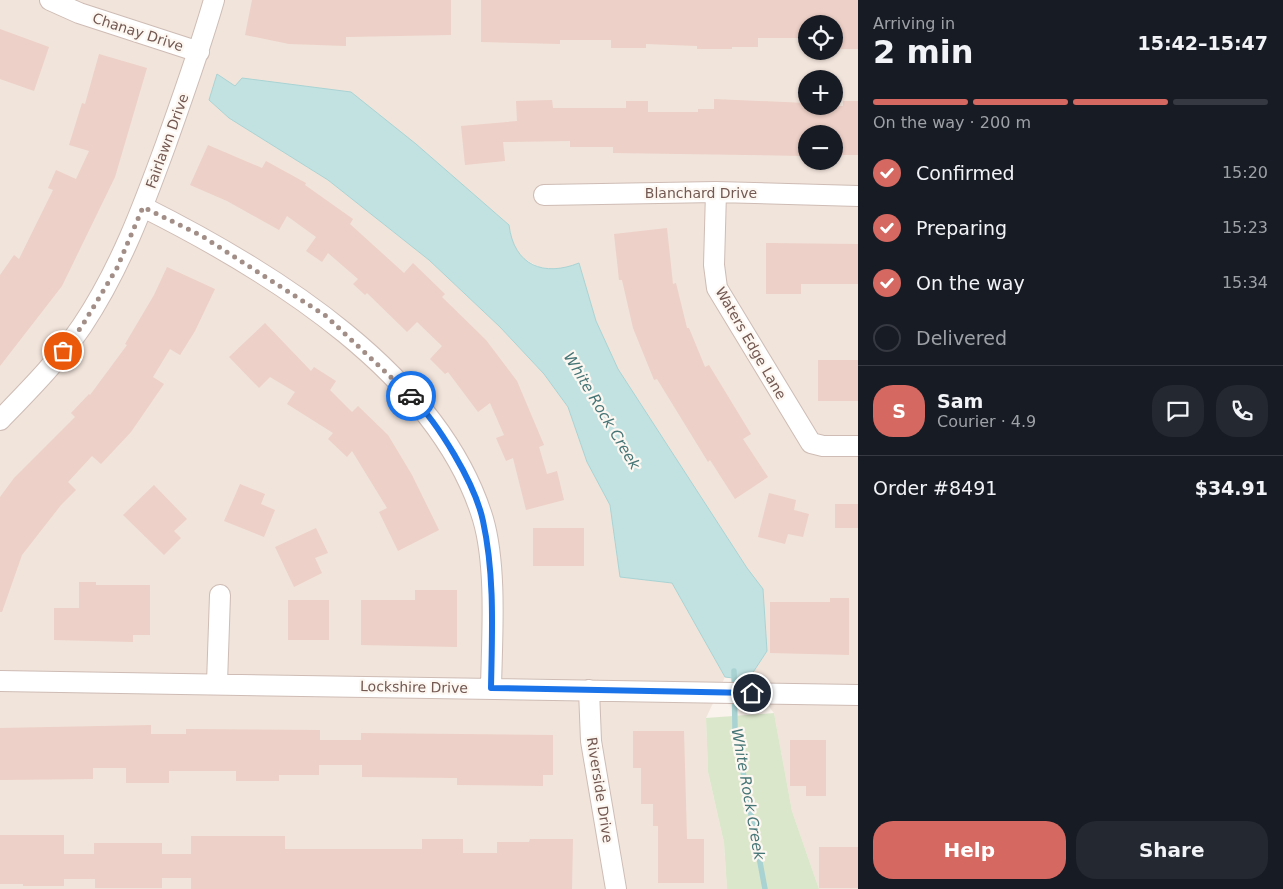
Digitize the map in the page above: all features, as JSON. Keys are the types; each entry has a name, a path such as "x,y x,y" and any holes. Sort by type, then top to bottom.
{"street":[{"name":"Chanay Drive","path":"50,0 79,12 199,52"},
{"name":"Fairlawn Drive","path":"0,420 54,364 82,326 117,268 143,207 199,52 214,0"},
{"name":"Blanchard Drive","path":"544,195 716,192 858,196"},
{"name":"Waters Edge Lane","path":"716,192 714,265 717,288 804,435 811,443 823,446 858,446"},
{"path":"143,207 202,236 326,316 416,401 444,437 456,457 483,519 492,600 491,688"},
{"path":"217,683 220,595"},
{"name":"Lockshire Drive","path":"0,681 217,683 858,695"},
{"name":"Riverside Drive","path":"589,690 591,740 616,889"}],"shaded area":[{"path":"0,0 858,0 858,889 819,889 792,811 774,713 748,680 767,651 763,589 747,568 618,369 596,321 579,263 562,270 539,267 521,257 511,243 509,225 416,144 351,92 235,86 217,75 209,100 229,118 328,180 429,260 500,327 544,374 568,407 587,462 610,505 620,577 672,583 725,677 706,718 708,772 724,843 727,889 0,889"}],"green space":[{"path":"774,713 792,811 819,889 727,889 724,843 708,772 706,718"}],"water":[{"path":"217,74 235,86 242,78 351,92 416,144 509,225 512,239 524,259 533,265 554,269 579,263 596,321 618,369 747,568 763,589 767,651 748,680 725,677 672,583 620,577 610,505 587,462 568,407 544,374 500,327 429,260 328,180 229,118 209,100"}],"building":[{"path":"252,0 451,0 451,35 346,37 346,46 289,44 245,35"},
{"path":"481,0 858,0 858,49 843,49 843,15 798,15 798,38 758,38 758,47 732,47 732,49 697,49 697,46 646,44 646,48 611,48 611,40 560,40 560,44 481,42"},
{"path":"0,29 49,47 34,91 0,79"},
{"path":"99,54 147,68 115,177 62,286 0,366 0,275 14,255 19,259 53,190 48,188 56,170 76,179 89,151 69,145 82,103 85,104"},
{"path":"714,99 798,103 798,115 843,115 843,101 858,101 858,155 843,155 843,125 798,125 798,156 613,153 613,147 570,147 570,141 503,142 505,161 465,165 461,126 517,121 516,101 552,100 553,108 626,108 626,101 648,101 648,112 698,112 698,109 714,109"},
{"path":"208,145 262,168 266,161 306,183 305,185 353,219 350,224 404,273 413,263 445,294 442,297 486,340 517,381 544,445 539,447 547,474 557,471 564,500 526,510 513,458 506,461 496,438 504,435 490,403 478,412 448,372 445,374 430,359 442,346 417,322 407,332 367,293 365,295 353,284 358,279 328,253 322,262 306,251 316,237 287,216 279,230 227,201 190,185"},
{"path":"667,228 673,284 676,283 687,328 689,328 705,367 709,365 751,434 743,439 768,477 735,499 710,460 708,462 657,379 654,380 633,328 622,280 619,280 614,234"},
{"path":"766,243 858,244 858,284 801,284 801,294 766,294"},
{"path":"167,267 215,289 195,331 180,355 170,349 153,377 164,384 131,432 101,464 92,456 68,482 76,490 61,505 22,555 2,612 0,612 0,497 14,478 75,417 71,413 90,395 127,345 125,344 154,295"},
{"path":"265,323 311,371 314,367 336,381 330,390 352,412 358,406 388,435 412,475 439,530 398,551 379,512 387,508 352,451 347,457 328,439 333,433 287,404 295,392 270,377 259,388 229,357"},
{"path":"818,360 858,360 858,401 818,401"},
{"path":"240,484 265,494 261,504 275,510 264,537 224,521"},
{"path":"154,485 187,519 174,531 181,538 164,555 123,515"},
{"path":"769,493 796,500 794,510 809,514 803,537 788,534 785,544 758,537"},
{"path":"835,504 858,504 858,528 835,528"},
{"path":"316,528 328,553 315,558 322,573 294,587 275,547"},
{"path":"533,528 584,528 584,566 533,566"},
{"path":"79,582 96,582 96,585 150,585 150,635 133,635 133,642 54,640 54,608 79,608"},
{"path":"415,590 457,590 457,647 361,645 361,600 415,600"},
{"path":"830,598 849,598 849,655 770,653 770,602 830,602"},
{"path":"288,600 329,600 329,640 288,640"},
{"path":"151,725 151,734 186,734 186,729 320,730 320,740 361,740 361,733 553,735 553,775 543,775 543,786 457,785 457,778 362,777 362,765 319,765 319,775 279,775 279,781 236,781 236,771 169,771 169,783 126,783 126,768 93,768 93,779 0,780 0,728"},
{"path":"633,731 684,731 687,839 704,839 704,883 658,883 658,826 653,826 653,804 641,804 641,768 633,768"},
{"path":"790,740 826,740 826,796 806,796 806,786 790,786"},
{"path":"0,835 64,835 64,854 94,854 94,843 162,843 162,854 191,854 191,836 285,836 285,849 422,849 422,839 463,839 463,853 497,853 497,842 529,842 530,839 573,839 572,889 191,889 191,878 162,878 162,888 95,888 95,879 64,879 64,886 0,884"},
{"path":"819,847 858,847 858,888 819,888"}],"waterway":[{"name":"White Rock Creek","path":"734,671 735,729 765,889"}],"way so far":[{"path":"63,351 82,326 117,268 143,207 202,236 326,316 358,344 411,396"}],"route":[{"path":"411,396 444,437 456,457 483,519 492,600 491,688 752,693"}]}
